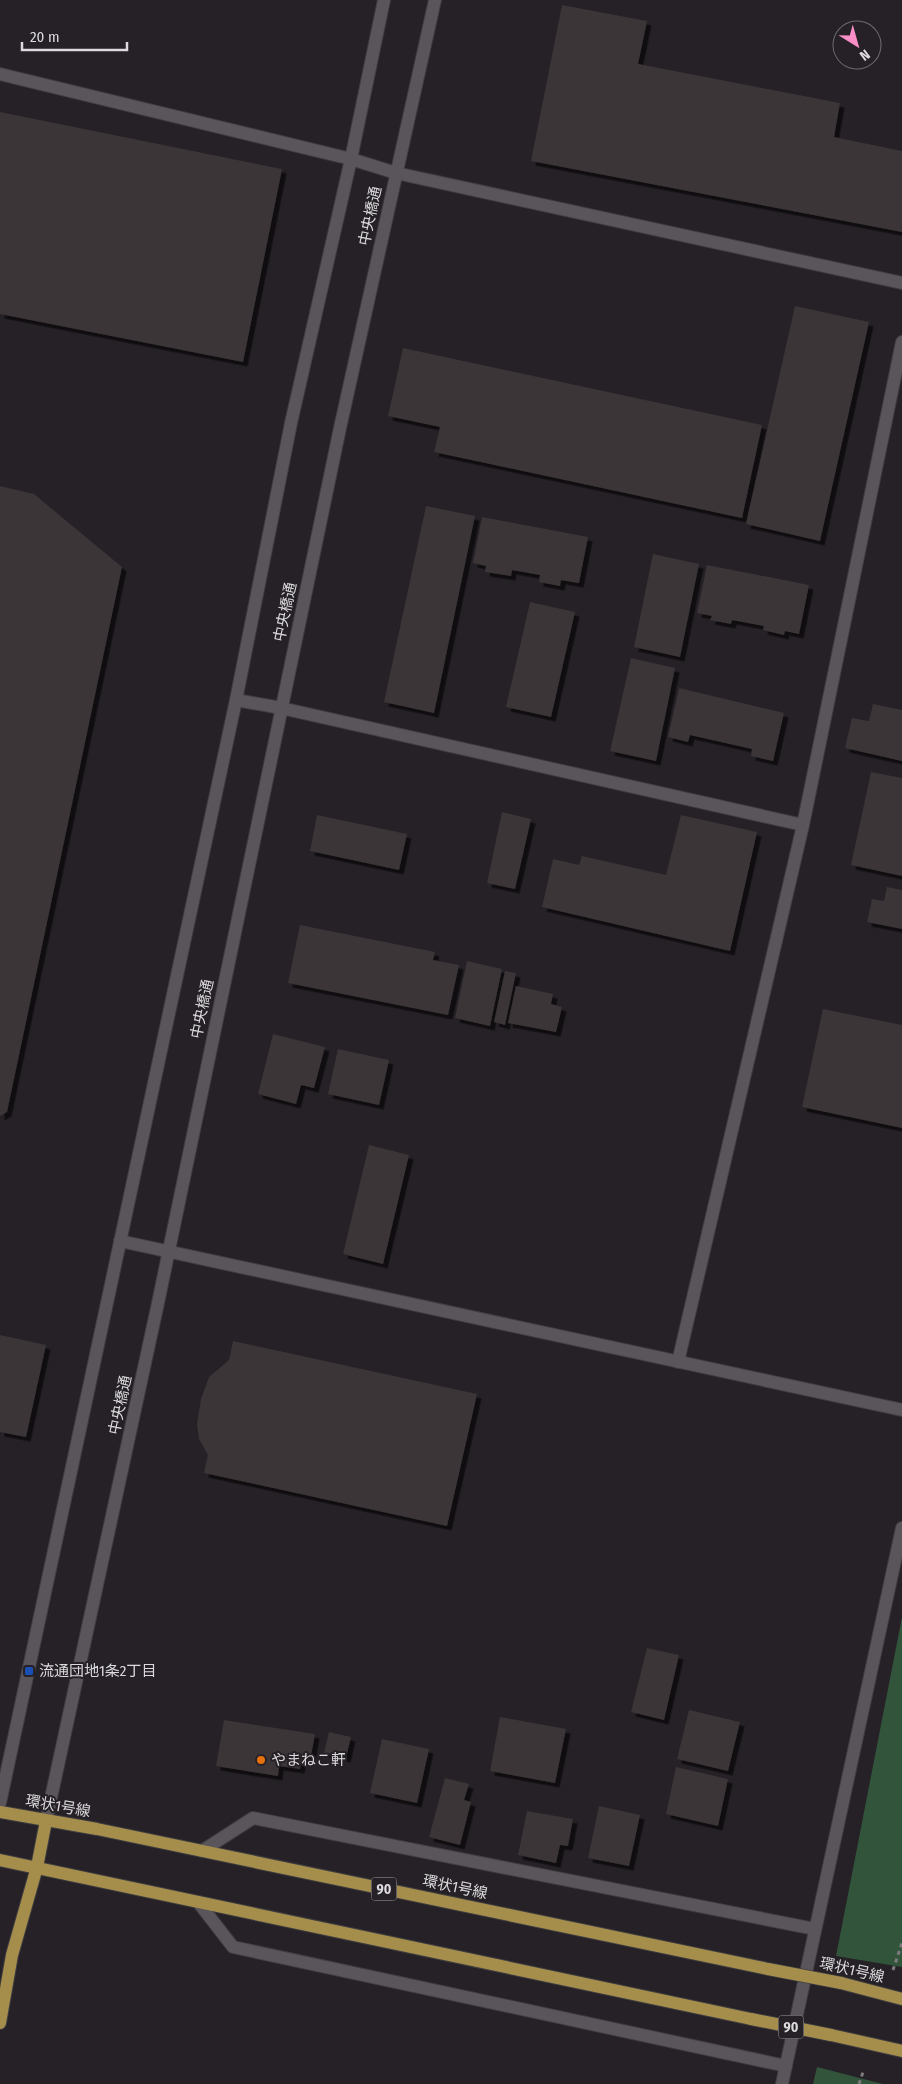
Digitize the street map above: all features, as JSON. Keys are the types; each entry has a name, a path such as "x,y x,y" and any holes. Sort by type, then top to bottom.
{"main road":[{"name":"環状1号線","path":"0,1812 97,1829 841,1983 902,1999"},
{"name":"中央橋通","path":"0,2023 12,1955 37,1867 46,1821"},
{"name":"90","path":"0,1860 899,2050"}],"street":[{"name":"中央橋通","path":"0,1803 236,700 291,423 351,159 384,0"},
{"name":"中央橋通","path":"46,1821 158,1303 281,708 435,0"},
{"path":"0,74 351,159 396,173 902,283"},
{"path":"678,1362 803,825 902,342"},
{"path":"236,700 281,708 803,825"},
{"path":"120,1241 902,1410"},
{"path":"782,2084 902,1528"},
{"path":"202,1851 253,1818 815,1929"},
{"path":"198,1902 233,1947 786,2066"}],"path":[{"path":"892,1972 902,1943"},
{"path":"859,2084 864,2068"}],"green space":[{"path":"902,1617 902,1967 836,1956"},
{"path":"817,2067 883,2084 813,2084"}],"building":[{"path":"562,5 647,21 638,64 840,103 834,137 902,151 902,232 531,161"},
{"path":"0,112 282,169 243,362 0,314"},
{"path":"795,306 869,322 820,541 746,524"},
{"path":"403,348 762,425 742,518 434,452 440,427 388,416"},
{"path":"0,486 34,494 122,567 7,1112 0,1116"},
{"path":"426,506 475,516 434,713 384,702"},
{"path":"482,517 588,537 579,583 561,580 560,586 539,582 540,575 512,570 511,576 485,572 486,566 473,563"},
{"path":"653,554 699,564 680,657 634,647"},
{"path":"707,565 809,585 799,634 785,631 784,635 763,630 764,626 732,620 731,624 710,620 712,616 697,613"},
{"path":"530,602 575,612 551,717 506,707"},
{"path":"631,658 675,668 656,761 610,751"},
{"path":"679,688 784,713 773,761 751,756 752,749 690,735 688,742 668,737"},
{"path":"873,704 902,710 902,761 845,748 852,718 869,721"},
{"path":"871,772 902,778 902,876 851,865"},
{"path":"502,812 531,819 515,889 487,883"},
{"path":"317,815 407,834 399,870 310,851"},
{"path":"681,815 757,832 730,951 542,907 553,859 579,865 582,856 666,875"},
{"path":"887,887 902,890 902,929 867,922 872,899 884,901"},
{"path":"300,925 435,952 433,960 459,965 448,1015 288,983"},
{"path":"467,961 502,969 490,1026 455,1018"},
{"path":"505,971 516,973 505,1025 494,1022"},
{"path":"516,986 553,994 551,1004 562,1007 556,1032 508,1023"},
{"path":"823,1009 902,1025 902,1128 802,1107"},
{"path":"273,1034 325,1047 314,1088 301,1085 296,1104 258,1094"},
{"path":"338,1049 389,1060 379,1105 328,1094"},
{"path":"369,1145 409,1155 383,1264 343,1254"},
{"path":"0,1335 46,1345 26,1437 0,1432"},
{"path":"233,1341 477,1394 447,1526 204,1473 208,1455 199,1439 197,1424 201,1399 209,1377 229,1360"},
{"path":"647,1648 679,1655 664,1720 631,1712"},
{"path":"689,1710 740,1722 728,1771 677,1759"},
{"path":"500,1717 566,1729 555,1783 490,1771"},
{"path":"224,1720 315,1734 311,1756 303,1755 300,1769 279,1766 278,1776 216,1766"},
{"path":"329,1732 351,1737 346,1758 324,1753"},
{"path":"382,1739 429,1749 417,1803 370,1793"},
{"path":"676,1767 728,1779 718,1826 666,1814"},
{"path":"445,1778 469,1784 464,1800 471,1802 460,1845 429,1837"},
{"path":"599,1806 640,1815 629,1866 588,1858"},
{"path":"527,1811 573,1819 568,1846 560,1845 556,1863 518,1855"}],"place":[{"name":"流通団地1条2丁目","path":"29,1671"},
{"name":"やまねこ軒","path":"261,1760"}]}
